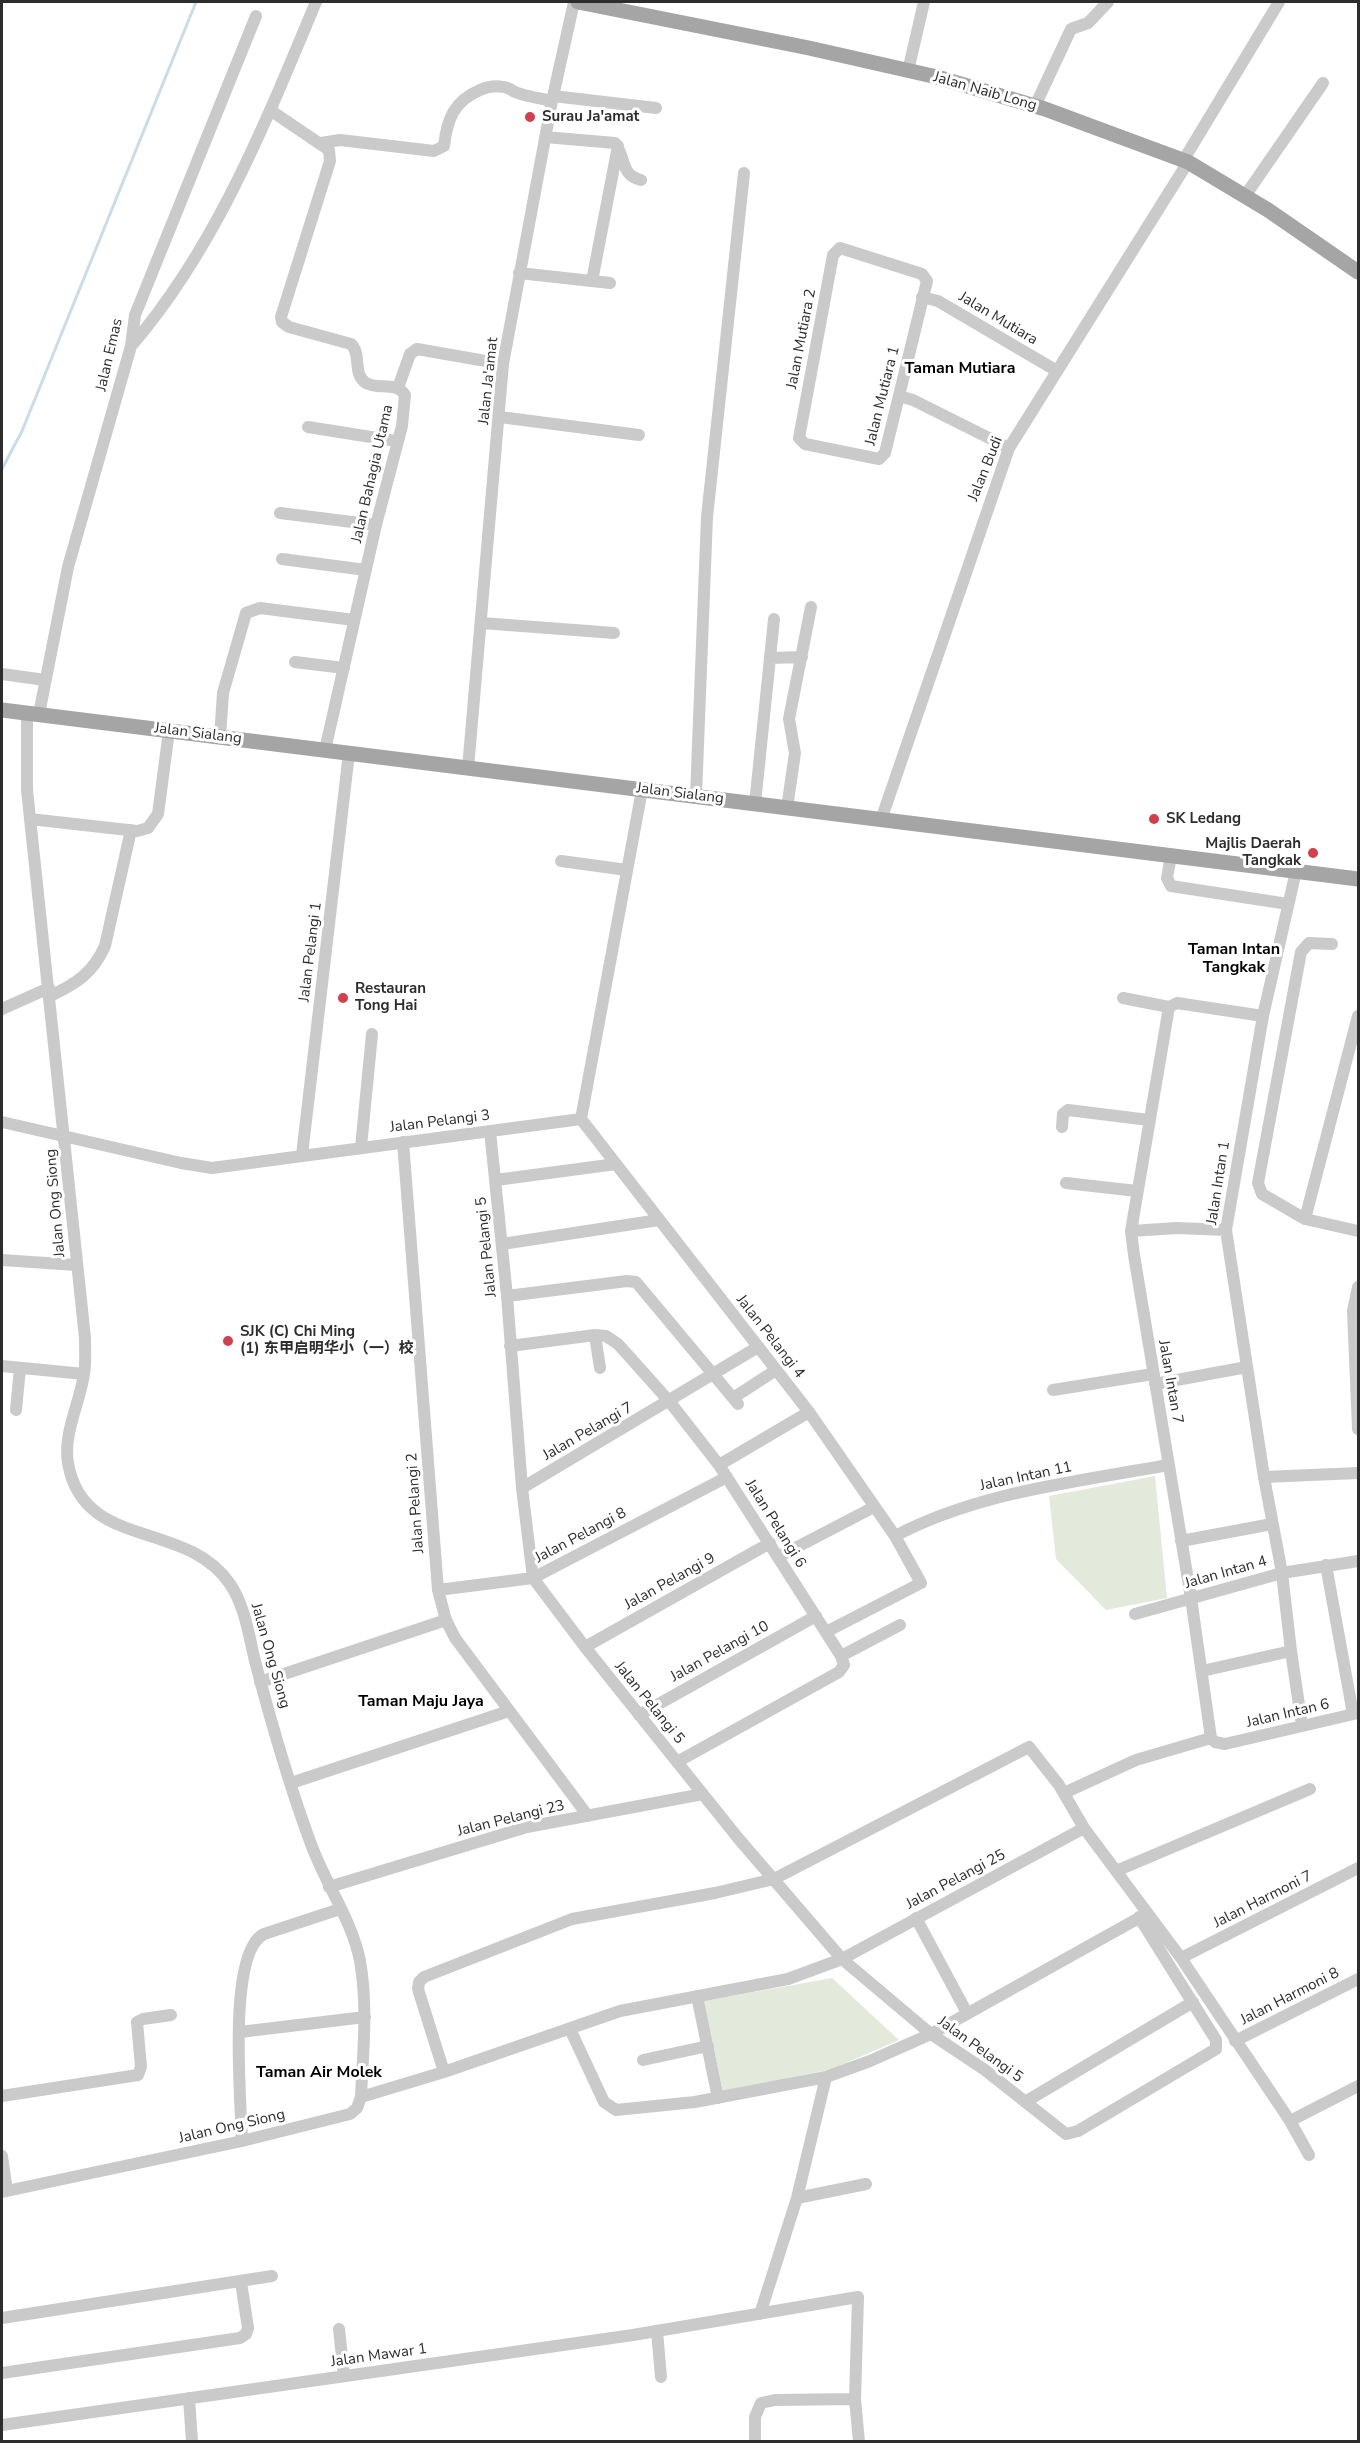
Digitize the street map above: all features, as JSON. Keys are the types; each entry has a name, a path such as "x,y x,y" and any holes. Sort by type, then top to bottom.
{"main road":[{"name":"Jalan Naib Long","path":"576,2 611,4 908,71 1035,106 1186,162 1245,196 1359,272"},
{"name":"Jalan Sialang","path":"2,710 1359,879"}],"street":[{"path":"131,346 152,321 218,220 270,110 316,2"},
{"name":"Jalan Ja'amat","path":"468,768 503,364 545,137 576,2"},
{"path":"908,71 924,2"},
{"path":"1035,106 1071,29 1088,23 1108,2"},
{"name":"Jalan Budi","path":"881,820 1009,448 1186,162 1279,2"},
{"name":"Jalan Emas","path":"33,714 45,680 68,567 131,346 135,315 256,16"},
{"path":"1245,196 1323,83"},
{"path":"270,110 321,143 340,140 434,152 444,146 449,116 454,107 464,97 494,86 506,87 527,96 656,108"},
{"path":"545,137 615,143 618,146 624,168 630,176 641,180"},
{"name":"Jalan Bahagia Utama","path":"321,143 329,150 330,162 281,317 282,322 289,327 351,344 356,350 358,372 363,381 367,384 398,388 405,395 325,750"},
{"path":"592,281 618,146"},
{"path":"696,796 707,517 744,173"},
{"name":"Jalan Mutiara 2","path":"840,452 805,444 799,438 833,255 840,248 881,260"},
{"name":"Jalan Mutiara 1","path":"840,452 882,458 927,281 924,275 881,260"},
{"path":"519,273 610,283"},
{"name":"Jalan Mutiara","path":"922,297 938,301 1057,371"},
{"path":"398,388 410,354 417,349 503,364"},
{"path":"899,396 914,400 1009,448"},
{"path":"500,417 639,435"},
{"path":"308,427 396,441"},
{"path":"280,513 376,525"},
{"path":"282,559 366,570"},
{"path":"220,737 223,693 244,615 257,608 354,620"},
{"path":"787,808 795,753 789,719 811,608"},
{"path":"755,804 774,618"},
{"path":"482,623 614,633"},
{"path":"770,658 802,657"},
{"path":"294,662 344,668"},
{"path":"2,674 45,680"},
{"name":"Jalan Ong Siong","path":"4,2191 242,2142 346,2116 357,2108 361,2097 365,2017 359,1958 311,1844 260,1682 239,1601 230,1583 216,1566 190,1549 117,1525 88,1506 81,1497 68,1463 67,1452 84,1374 85,1338 76,1265 66,1138 30,819 27,779 33,714"},
{"path":"30,819 131,830 148,828 156,820 169,730"},
{"name":"Jalan Pelangi 1","path":"302,1155 349,753"},
{"path":"581,1119 642,790"},
{"path":"2,1009 74,985 98,962 105,946 131,830"},
{"path":"1171,856 1167,878 1171,886 1288,904"},
{"path":"561,861 627,870"},
{"name":"Jalan Intan 1","path":"1296,871 1263,1016 1226,1230 1264,1477 1282,1573 1302,1725"},
{"path":"1332,944 1309,943 1301,952 1258,1184 1262,1194 1305,1219 1359,1231"},
{"path":"1123,998 1169,1008 1177,1003 1263,1016"},
{"name":"Jalan Intan 7","path":"1169,1008 1131,1231 1191,1598 1211,1738"},
{"path":"1305,1219 1358,1016"},
{"path":"361,1147 372,1034"},
{"path":"1062,1127 1064,1114 1068,1110 1149,1120"},
{"name":"Jalan Pelangi 3","path":"2,1122 66,1138 212,1168 272,1162 302,1155 581,1119"},
{"name":"Jalan Pelangi 4","path":"581,1119 809,1412 895,1536 921,1583 826,1632"},
{"name":"Jalan Pelangi 5","path":"490,1131 507,1296 522,1488 533,1578 639,1715 842,1959 931,2034 985,2070 1063,2133 1078,2131 1216,2049 1216,2040 1193,2002"},
{"name":"Jalan Pelangi 2","path":"403,1143 438,1590 446,1620 455,1638 588,1816"},
{"path":"496,1180 616,1164"},
{"path":"1066,1183 1137,1191"},
{"path":"502,1244 659,1220"},
{"path":"1131,1231 1177,1228 1226,1230"},
{"path":"2,1260 76,1265"},
{"path":"507,1296 627,1281 636,1282 736,1401 776,1370"},
{"path":"1359,1287 1353,1311 1359,1429"},
{"path":"510,1346 595,1335 600,1368"},
{"name":"Jalan Pelangi 6","path":"595,1335 606,1336 618,1344 669,1401 719,1465 841,1656"},
{"name":"Jalan Pelangi 7","path":"522,1488 758,1347"},
{"path":"2,1366 84,1374"},
{"path":"1053,1390 1247,1367"},
{"path":"16,1410 20,1368"},
{"path":"719,1465 809,1412"},
{"name":"Jalan Intan 11","path":"895,1536 938,1514 975,1503 1168,1464"},
{"path":"1264,1477 1359,1473"},
{"name":"Jalan Pelangi 8","path":"438,1590 533,1578 727,1477"},
{"path":"778,1557 874,1507"},
{"path":"1181,1541 1272,1524"},
{"name":"Jalan Pelangi 9","path":"585,1647 770,1543"},
{"name":"Jalan Intan 4","path":"1135,1614 1282,1573 1359,1561"},
{"path":"1326,1565 1356,1714"},
{"name":"Jalan Pelangi 10","path":"639,1715 816,1616"},
{"path":"260,1682 446,1620"},
{"path":"677,1762 838,1672 844,1665 841,1656 900,1625"},
{"path":"1202,1671 1291,1651"},
{"path":"291,1783 509,1711"},
{"name":"Jalan Intan 6","path":"1211,1738 1220,1744 1230,1743 1356,1714"},
{"path":"1064,1793 1136,1760 1211,1738"},
{"path":"444,2072 418,1989 421,1979 572,1918 715,1893 774,1880 1029,1747 1064,1793 1084,1828 1116,1871 1193,2002 1025,2102"},
{"path":"1116,1871 1310,1789"},
{"name":"Jalan Pelangi 23","path":"329,1887 527,1827 703,1794"},
{"name":"Jalan Pelangi 25","path":"361,2097 444,2072 620,2011 788,1978 842,1959 1084,1828"},
{"name":"Jalan Harmoni 7","path":"1181,1958 1359,1868"},
{"path":"242,2142 239,1990 249,1948 253,1941 264,1934 340,1909"},
{"path":"1143,1915 1181,1958 1290,2121 1310,2155"},
{"path":"570,2030 601,2096 609,2107 616,2110 644,2109 718,2098 826,2077 870,2061 931,2034 1143,1915"},
{"path":"916,1918 967,2013"},
{"name":"Jalan Harmoni 8","path":"1235,2041 1359,1979"},
{"path":"698,1996 718,2098"},
{"path":"2,2096 138,2075 141,2067 137,2022 171,2015"},
{"path":"240,2032 365,2017"},
{"path":"643,2060 708,2046"},
{"path":"760,2314 797,2198 826,2077"},
{"path":"1290,2121 1359,2086"},
{"path":"2,2156 4,2191"},
{"path":"797,2198 866,2184"},
{"path":"2,2318 272,2276"},
{"path":"2,2373 240,2338 246,2334 248,2328 241,2282"},
{"name":"Jalan Mawar 1","path":"2,2425 657,2331 858,2297 855,2399"},
{"path":"339,2329 344,2376"},
{"path":"657,2331 661,2377"},
{"path":"189,2398 192,2442"},
{"path":"755,2442 755,2417 761,2403 775,2400 855,2399 859,2442"}],"shaded area":[{"path":"1155,1476 1167,1598 1106,1610 1056,1559 1049,1496"},
{"path":"832,1978 899,2040 832,2069 723,2092 704,2001"}],"waterway":[{"path":"2,469 22,431 196,2"}],"place":[{"name":"Surau Ja'amat","path":"530,117"},
{"name":"SK Ledang","path":"1154,819"},
{"name":"Majlis Daerah Tangkak","path":"1313,853"},
{"name":"Restauran Tong Hai","path":"343,998"},
{"name":"SJK (C) Chi Ming (1) 东甲启明华小（一）校","path":"228,1341"}],"district":[{"name":"Taman Mutiara","path":"960,369"},
{"name":"Taman Intan Tangkak","path":"1234,959"},
{"name":"Taman Maju Jaya","path":"421,1702"},
{"name":"Taman Air Molek","path":"319,2073"}]}
